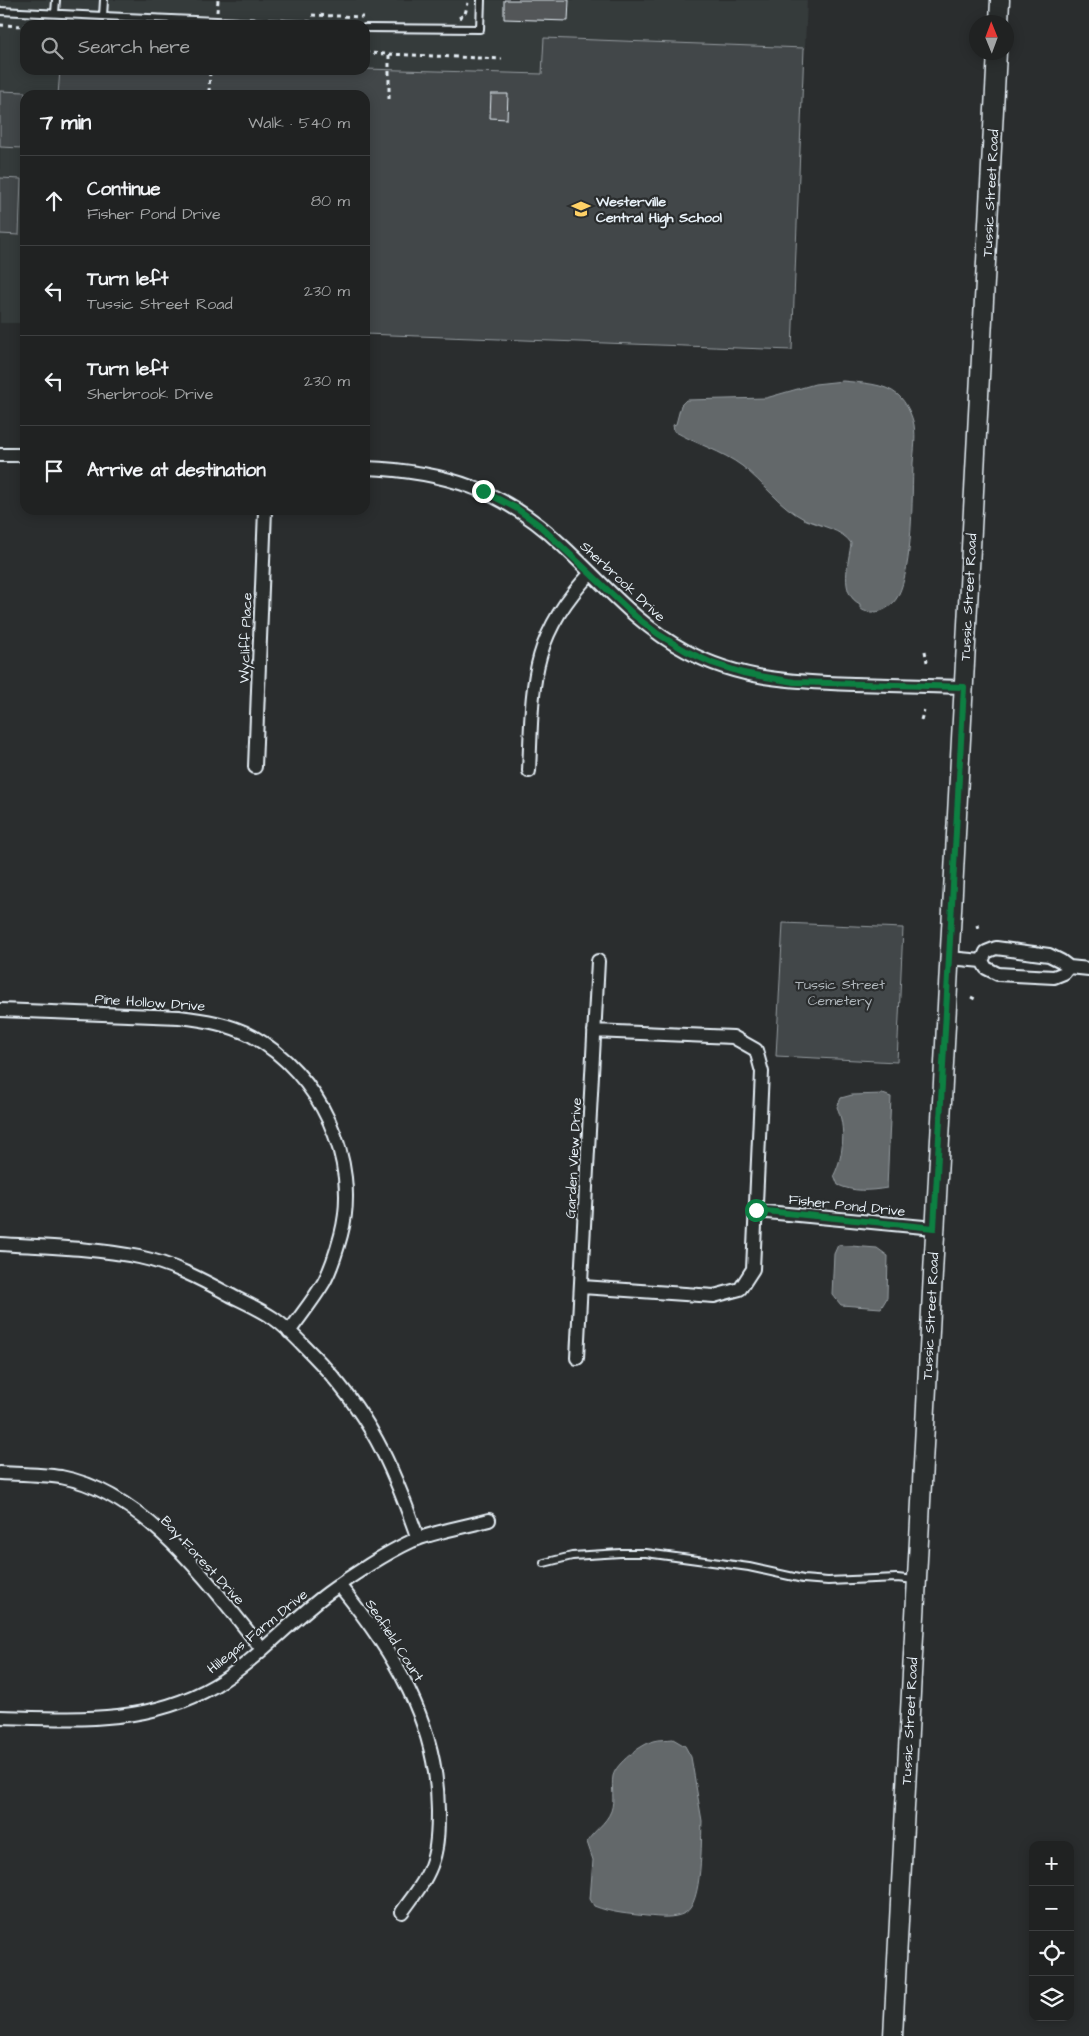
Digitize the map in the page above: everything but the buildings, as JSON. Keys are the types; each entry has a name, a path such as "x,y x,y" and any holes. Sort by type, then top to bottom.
{"main road":[{"path":"999,15 1000,0"},
{"name":"Tussic Street Road","path":"893,2036 997,60"}],"street":[{"path":"0,454 20,455"},
{"name":"Sherbrook Drive","path":"370,468 429,473 483,491 516,508 539,525 635,616 658,634 686,651 712,663 743,673 794,682 964,687"},
{"name":"Wycliff Place","path":"255,767 266,515"},
{"path":"529,771 533,687 538,661 546,636 558,613 573,592 591,573"},
{"path":"982,961 986,952 996,948 1048,955 1069,967 1089,969"},
{"path":"949,958 982,961"},
{"name":"Garden View Drive","path":"577,1358 598,960"},
{"path":"982,961 986,968 998,974 1054,977 1069,967"},
{"name":"Pine Hollow Drive","path":"0,1010 179,1017 209,1021 234,1028 275,1051 311,1089 334,1131 346,1184 345,1209 342,1233 324,1281 290,1332"},
{"path":"582,1287 714,1296 740,1289 753,1269 756,1210 762,1072 756,1050 733,1038 594,1031"},
{"name":"Fisher Pond Drive","path":"756,1210 934,1228"},
{"path":"0,1244 88,1249 157,1262 198,1277 274,1318 323,1365 354,1401 371,1427 390,1463 418,1539"},
{"name":"Bay Forest Drive","path":"0,1472 61,1477 112,1496 133,1509 174,1545 219,1595 262,1649"},
{"name":"Hillegas Farm Drive","path":"0,1717 91,1719 130,1715 157,1709 214,1686 339,1585 374,1563 418,1539 489,1520"},
{"name":"Seafield Court","path":"339,1585 360,1611 402,1673 414,1698 431,1750 438,1794 438,1826 434,1858 425,1879 402,1912"}],"lane":[{"path":"55,13 56,0"},
{"path":"103,16 104,0"},
{"path":"370,28 480,29 481,0"},
{"path":"0,11 195,20"},
{"path":"544,1563 572,1556 621,1552 646,1553 749,1566 803,1579 828,1581 897,1578 917,1580"}],"path":[{"path":"217,11 218,0"},
{"path":"450,20 460,18 465,14 469,0"},
{"path":"209,10 227,10"},
{"path":"303,14 371,17"},
{"path":"0,24 20,26"},
{"path":"370,53 502,59"},
{"path":"389,99 390,54"},
{"path":"209,90 210,75"},
{"path":"925,651 927,662"},
{"path":"921,720 924,710"},
{"path":"976,927 982,925"},
{"path":"971,997 975,1000"}],"shaded area":[{"name":"Westerville Central High School","path":"0,0 807,0 792,350 370,334 370,90 20,90 20,323 0,323"},
{"path":"843,381 872,384 892,391 906,405 914,425 912,513 907,567 898,596 891,605 878,612 868,612 860,608 860,604 853,599 849,592 846,576 851,543 847,538 830,528 795,514 742,466 726,456 674,431 673,425 676,424 681,405 686,400 766,398 815,384"},
{"path":"883,1094 891,1097 887,1188 862,1190 838,1185 834,1175 840,1159 843,1141 842,1123 837,1107 841,1098 852,1095"},
{"path":"838,1245 877,1248 888,1256 887,1298 881,1308 841,1305 832,1294 834,1254"},
{"path":"673,1739 685,1746 691,1757 702,1821 700,1870 698,1885 691,1907 680,1915 666,1917 620,1913 594,1906 590,1899 593,1860 587,1842 606,1820 611,1811 615,1771 624,1760 642,1746 655,1740"}],"green space":[{"name":"Westerville Central High School","path":"544,38 804,48 792,350 370,334 370,90 58,90 60,75 370,75 370,69 542,74"},
{"path":"0,91 20,92 20,148 0,147"},
{"path":"0,178 20,179 19,235 0,234"},
{"name":"Tussic Street Cemetery","path":"783,923 903,928 897,1062 776,1056"}],"place":[{"name":"Westerville Central High School","path":"581,209"}],"route":[{"path":"483,491 516,508 539,525 564,546 635,616 658,634 686,651 712,663 743,673 794,682 964,687 934,1228 756,1210"}]}
